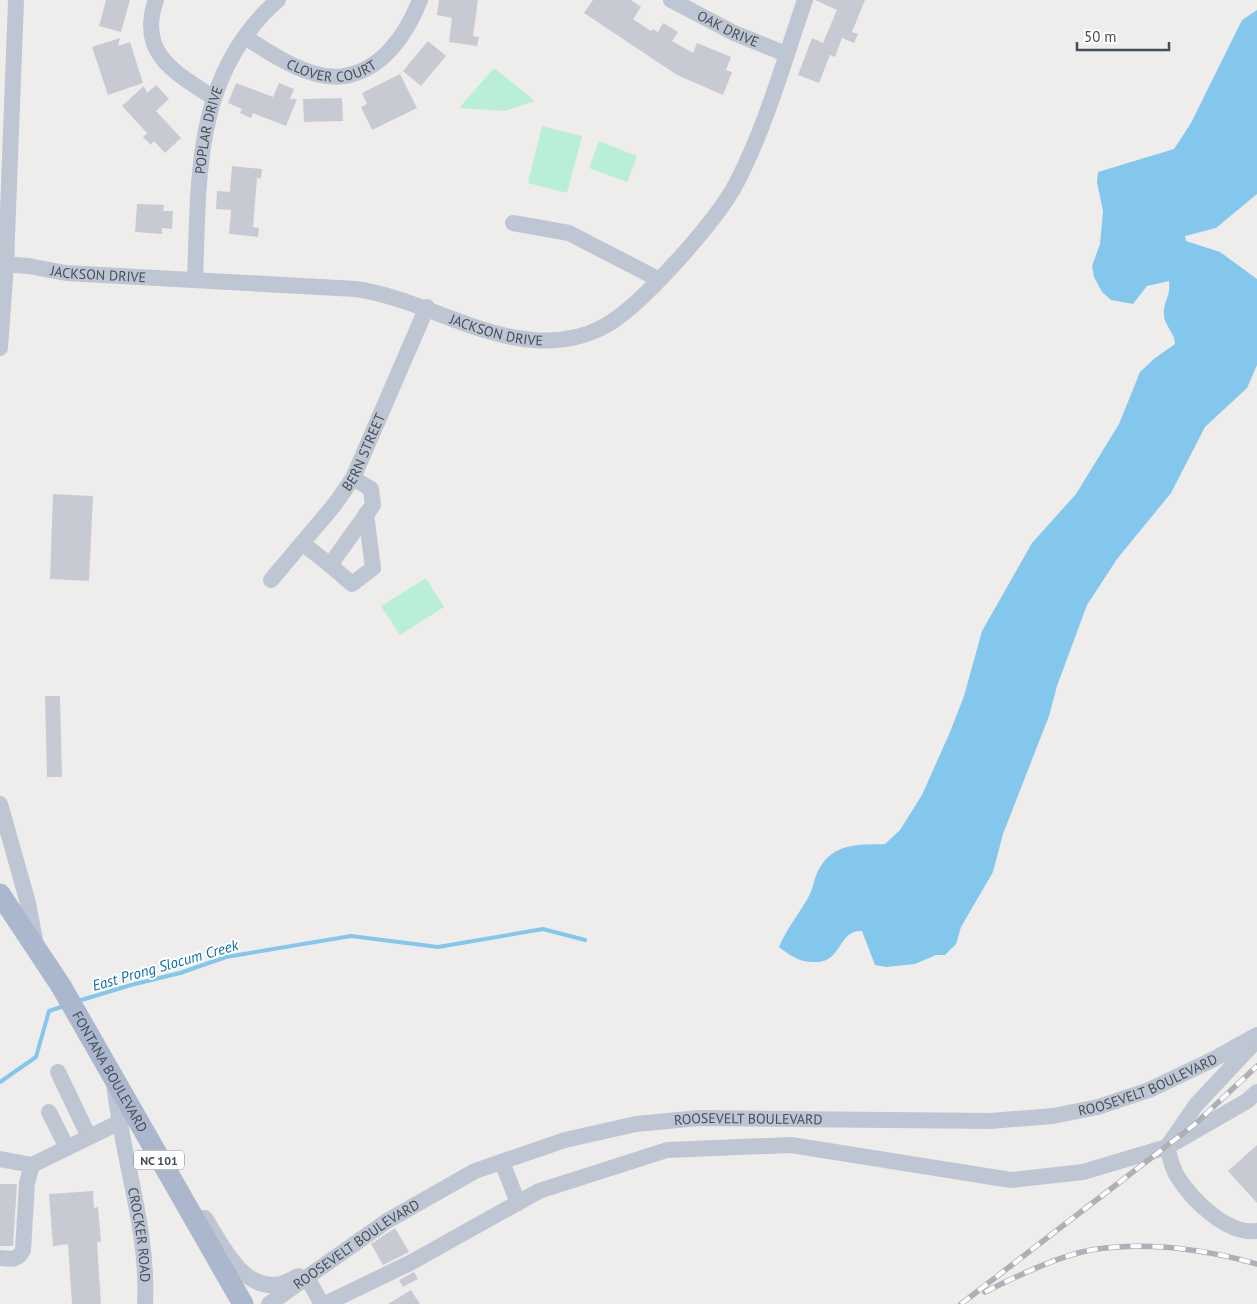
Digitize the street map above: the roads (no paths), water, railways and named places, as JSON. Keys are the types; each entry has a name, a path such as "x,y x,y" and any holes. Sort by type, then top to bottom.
{"main road":[{"name":"FONTANA BOULEVARD","path":"0,894 61,986 243,1304"}],"street":[{"path":"0,348 16,0"},
{"path":"156,0 149,28 156,50 172,72 214,98"},
{"name":"POPLAR DRIVE","path":"195,280 201,153 206,124 214,98 227,68 245,38 278,0"},
{"name":"CLOVER COURT","path":"245,38 279,60 319,74 344,76 369,66 396,45 411,22 420,0"},
{"name":"OAK DRIVE","path":"671,0 734,33 786,54"},
{"name":"JACKSON DRIVE","path":"3,264 66,273 356,289 396,296 492,332 532,340 569,338 604,327 620,316 658,279 712,219 735,185 744,166 805,0"},
{"path":"513,223 569,234 658,279"},
{"name":"BERN STREET","path":"271,580 336,504 353,478 426,307"},
{"path":"330,565 373,505 371,489 353,478"},
{"path":"302,544 352,584 373,568 366,514"},
{"path":"0,804 28,903 37,950"},
{"name":"ROOSEVELT BOULEVARD","path":"270,1304 395,1217 475,1171 565,1140 627,1126 699,1118 990,1121 1053,1116 1098,1107 1149,1090 1257,1036"},
{"path":"1257,1039 1196,1105 1167,1147 1176,1174 1189,1194 1216,1218 1248,1232 1257,1231"},
{"path":"58,1072 89,1137"},
{"name":"CROCKER ROAD","path":"113,1077 141,1233 144,1304"},
{"name":"ROOSEVELT BOULEVARD","path":"326,1304 340,1300 410,1264 539,1191 667,1150 791,1145 1011,1180 1083,1172 1167,1147 1247,1101 1257,1092"},
{"path":"49,1112 67,1148"},
{"path":"0,1159 32,1165 120,1122"},
{"path":"156,1154 182,1179 231,1260 256,1282 280,1284 328,1263"},
{"path":"502,1162 518,1203"},
{"path":"0,1258 13,1260 20,1256 23,1250 27,1183 32,1165"},
{"path":"307,1278 322,1304"}],"water":[{"path":"1257,10 1257,194 1216,228 1185,236 1186,241 1220,252 1257,279 1257,365 1247,388 1205,427 1171,493 1117,559 1087,605 1057,686 1049,716 1003,834 993,872 961,927 956,944 945,955 936,955 915,964 886,967 875,965 862,931 848,935 835,953 823,961 809,962 795,958 779,947 809,896 818,871 831,855 839,850 856,845 885,844 900,830 922,795 950,732 964,696 982,631 1032,543 1076,494 1119,424 1140,372 1155,358 1175,344 1175,340 1164,319 1169,281 1147,286 1133,304 1111,300 1102,292 1094,277 1092,266 1100,244 1103,211 1097,182 1098,172 1174,149 1191,123 1242,20"}],"waterway":[{"name":"East Prong Slocum Creek","path":"78,1001 180,973 226,957 351,936 438,947 543,929 585,940"},
{"name":"East Prong Slocum Creek","path":"0,1082 36,1057 49,1011 64,1006"}],"railway":[{"path":"961,1304 1194,1125 1257,1066"},
{"path":"985,1292 1065,1257 1112,1247 1175,1248 1216,1254 1257,1264"}]}
